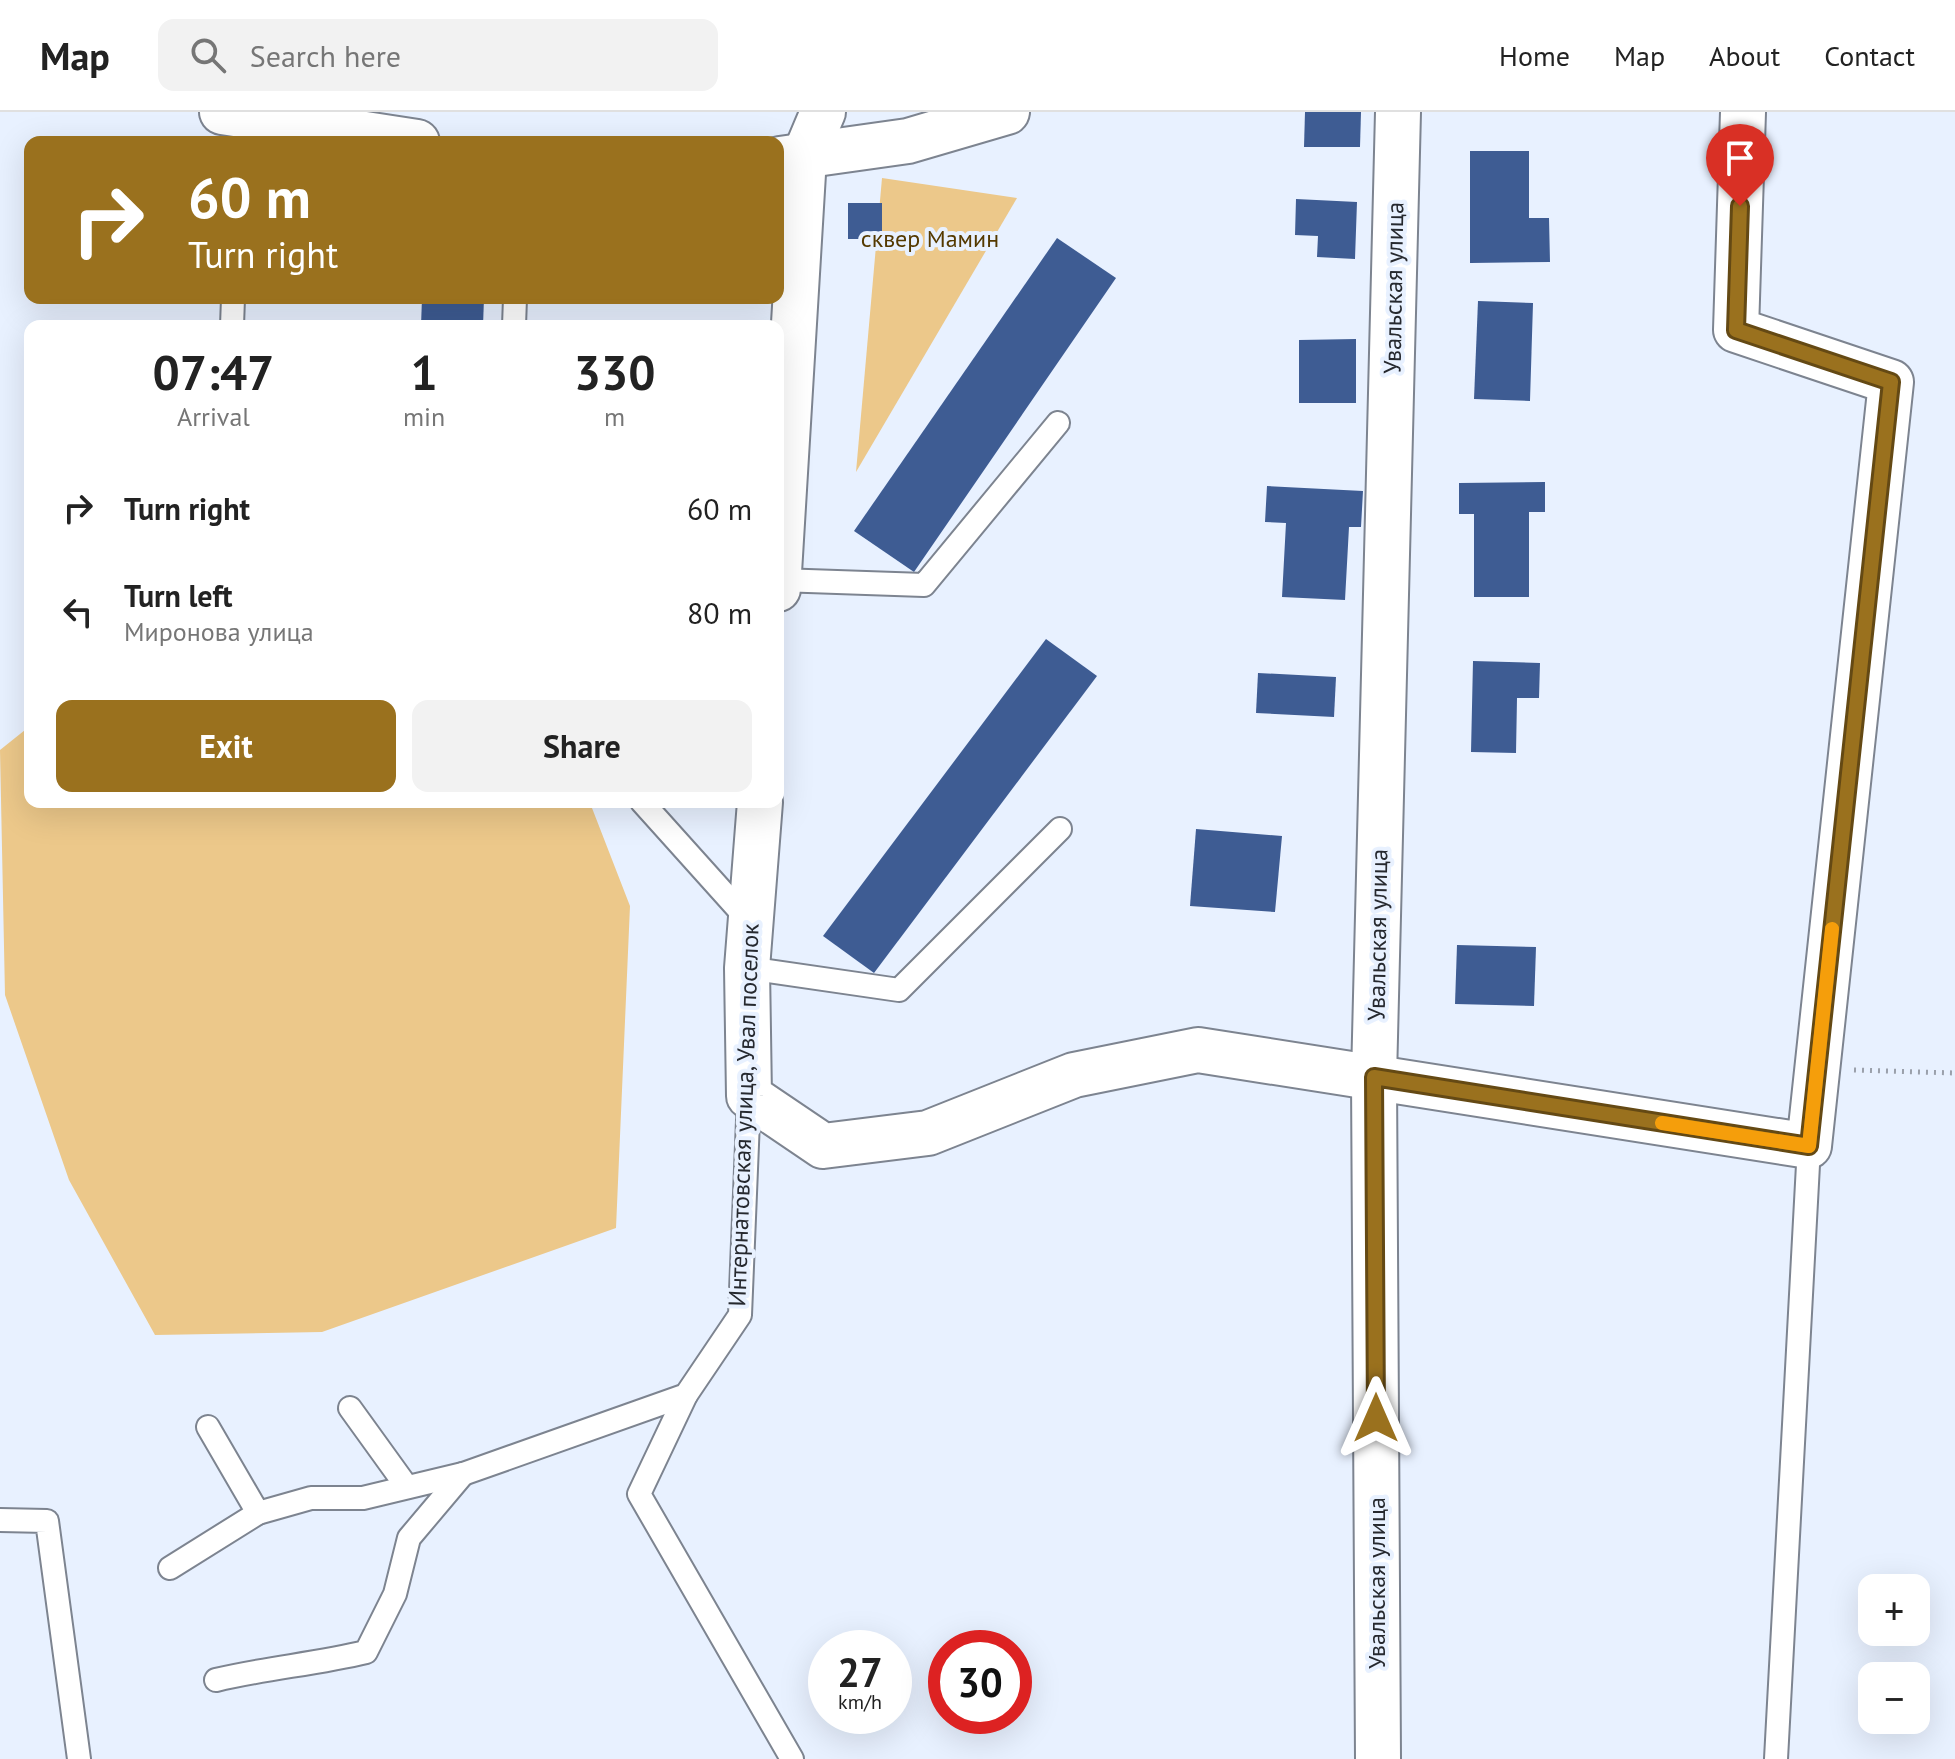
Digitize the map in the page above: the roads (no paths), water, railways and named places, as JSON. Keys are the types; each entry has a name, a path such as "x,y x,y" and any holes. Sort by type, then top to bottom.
{"street":[{"path":"784,404 791,158 823,112"},
{"path":"791,158 908,141 1007,112"},
{"name":"Увальская улица","path":"1378,1759 1374,1077 1398,112"},
{"path":"749,1096 823,1146 928,1133 1074,1075 1198,1050 1809,1146 1891,382 1736,330 1743,112"},
{"path":"233,123 359,136"},
{"name":"Интернатовская улица, Увал поселок","path":"749,1096 747,968 760,808"}],"lane":[{"path":"784,580 924,585 1058,423"},
{"path":"647,808 750,922"},
{"path":"747,968 899,990 1060,829"},
{"name":"Интернатовская улица, Увал поселок","path":"749,1096 740,1315 686,1395 639,1494 792,1759"},
{"path":"1776,1759 1809,1146"},
{"path":"170,1568 258,1513 311,1498 363,1498 463,1474 686,1395"},
{"path":"350,1408 407,1487"},
{"path":"208,1427 258,1513"},
{"path":"216,1680 261,1669 319,1664 366,1652 395,1594 409,1538 463,1474"},
{"path":"0,1520 47,1521 79,1759"}],"park label":[{"name":"сквер Мамин","path":"930,239"}]}
